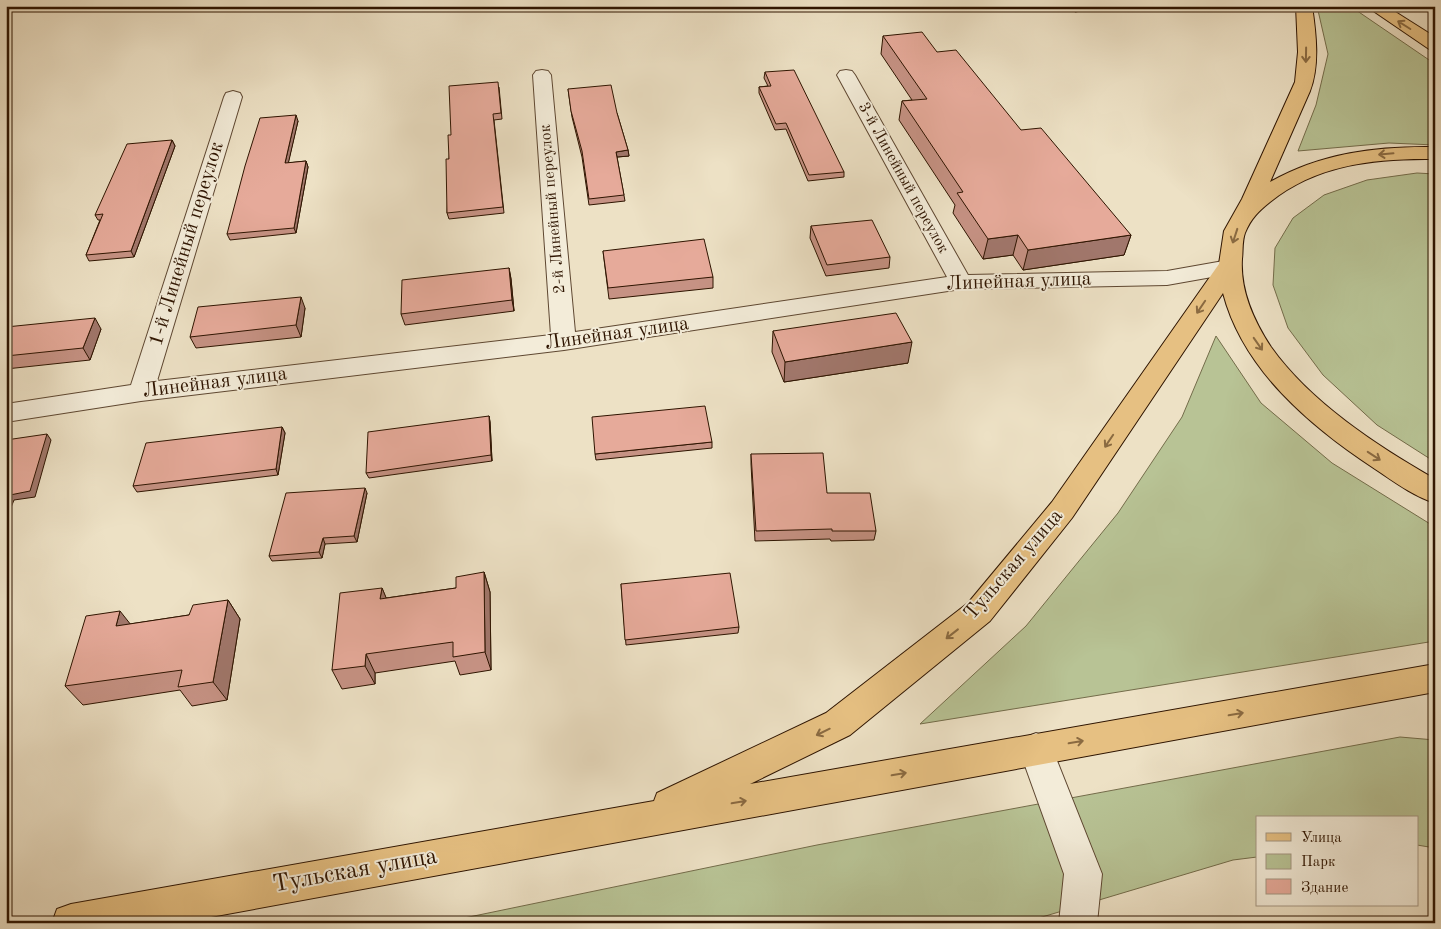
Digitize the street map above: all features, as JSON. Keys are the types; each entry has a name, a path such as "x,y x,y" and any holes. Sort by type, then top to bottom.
{"main road":[{"path":"1304,6 1305,79 1249,208 1234,235 1229,267 1234,298 1245,323 1274,368 1310,406 1357,444 1413,481 1435,492"},
{"path":"1374,6 1435,45"},
{"path":"1249,208 1268,191 1291,177 1319,166 1351,158 1386,154 1435,153"},
{"name":"Тульская улица","path":"640,820 838,724 979,612 1062,510 1229,267"},
{"name":"Тульская улица","path":"72,923 1435,678"}],"street":[{"name":"2-й Линейный переулок","path":"542,75 564,342"},
{"name":"3-й Линейный переулок","path":"846,75 960,282"},
{"name":"1-й Линейный переулок","path":"141,392 233,97"},
{"name":"Линейная улица","path":"6,413 141,392 564,342 960,282 1167,278 1229,267"},
{"path":"1036,749 1083,874 1078,923"}],"green space":[{"path":"1317,6 1350,6 1435,64 1435,145 1389,143 1298,151 1316,105 1328,54"},
{"path":"1417,173 1435,174 1435,462 1377,425 1323,375 1288,328 1273,285 1275,248 1293,218 1324,195 1367,180"},
{"path":"1216,336 1261,403 1332,463 1435,527 1435,641 920,724 1026,626 1118,513 1182,417"},
{"path":"1400,737 1435,740 1435,848 1418,845 1418,816 1256,816 1256,857 1233,860 1022,923 440,923 817,845"}],"building":[{"path":"922,32 937,52 956,50 1021,130 1041,128 1131,235 1028,250 1018,235 988,239 957,193 963,192 902,101 927,99 883,36"},
{"path":"794,70 844,172 809,175 786,123 776,124 759,87 771,86 765,72"},
{"path":"498,82 501,113 493,114 503,207 447,213 446,159 449,159 448,135 451,135 449,86"},
{"path":"611,85 628,150 616,152 624,195 589,199 582,151 571,111 568,89"},
{"path":"296,115 285,163 306,161 294,228 227,234 260,118"},
{"path":"172,140 131,251 86,255 103,214 95,215 127,144"},
{"path":"872,220 890,257 827,265 811,226"},
{"path":"704,239 713,277 608,288 603,251"},
{"path":"509,268 512,300 401,314 402,280"},
{"path":"301,297 296,325 190,337 198,307"},
{"path":"896,313 912,342 785,362 773,331"},
{"path":"95,318 83,348 6,356 6,327"},
{"path":"705,406 712,442 595,454 592,417"},
{"path":"489,416 491,455 366,473 368,432"},
{"path":"282,427 276,469 133,486 146,443"},
{"path":"47,434 30,491 10,495 6,503 6,440"},
{"path":"823,453 827,493 870,493 876,531 832,531 832,529 756,531 751,454"},
{"path":"365,488 354,536 323,538 319,552 269,556 286,493"},
{"path":"484,572 485,652 453,657 453,642 366,654 365,666 332,670 340,593 382,588 380,599 456,588 456,577"},
{"path":"730,573 739,627 625,640 621,584"},
{"path":"228,600 213,682 178,687 182,670 65,686 86,616 120,611 116,626 189,615 193,605"}]}
